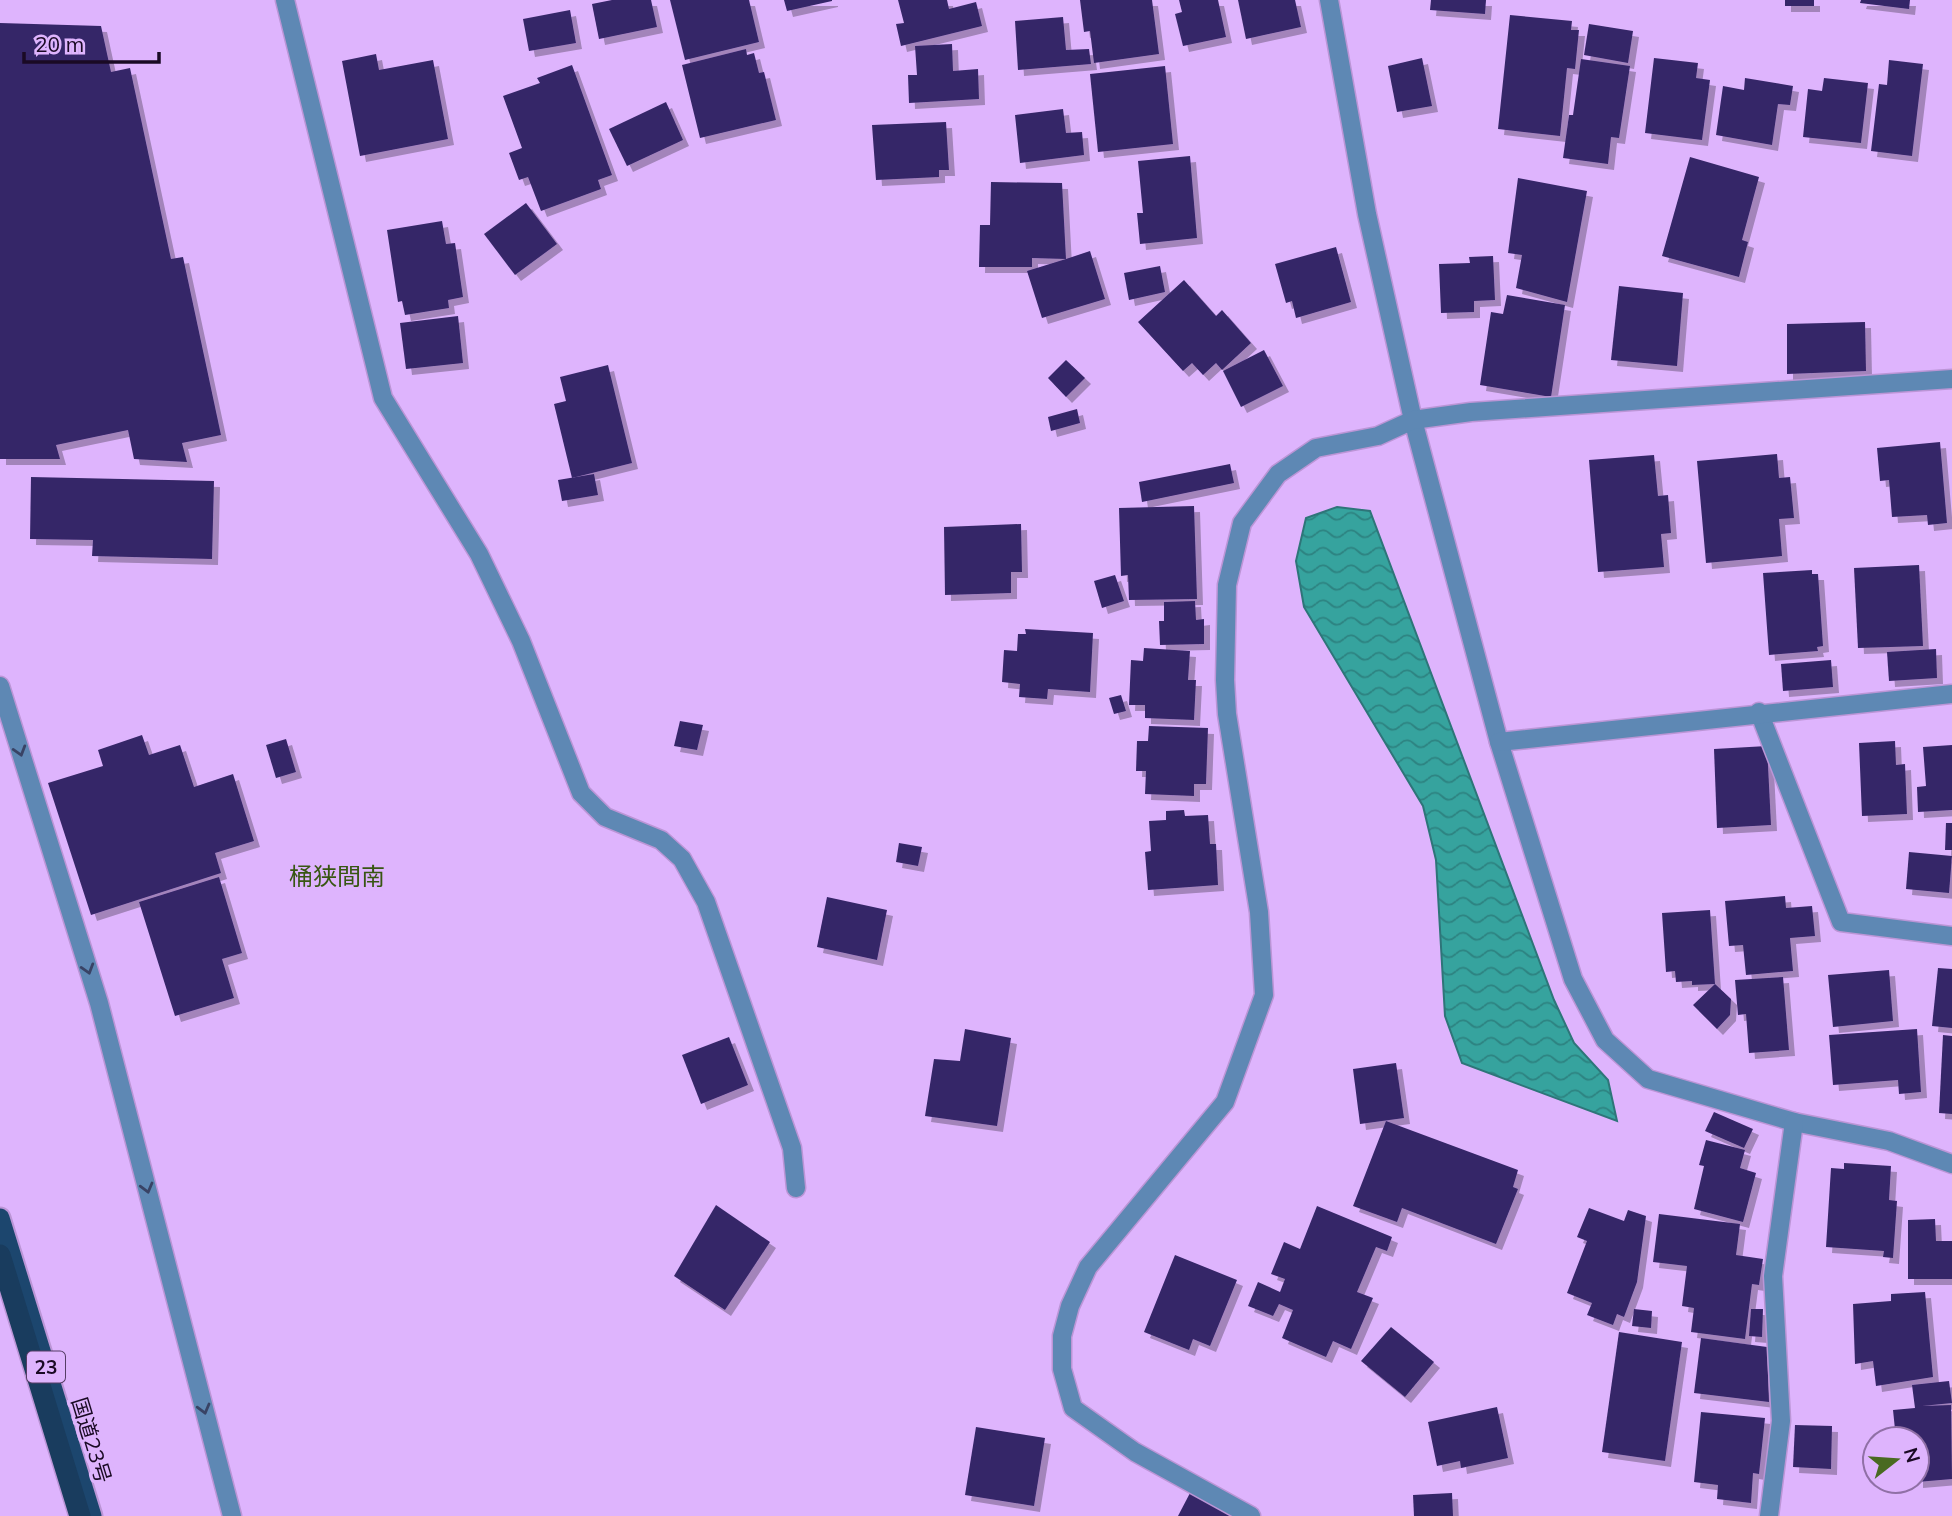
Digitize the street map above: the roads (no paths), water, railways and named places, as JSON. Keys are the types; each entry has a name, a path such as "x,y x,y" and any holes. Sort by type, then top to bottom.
{"highway":[{"name":"国道23号","path":"0,1218 92,1516"},
{"path":"0,1255 80,1516"}],"street":[{"path":"285,0 383,398 479,554 521,641 581,793 605,817 661,840 682,859 706,902 793,1148 796,1188"},
{"path":"1329,0 1367,214 1413,420 1499,742 1573,979 1605,1040 1648,1079 1794,1122 1889,1141 1952,1164"},
{"path":"1251,1516 1135,1452 1073,1408 1062,1369 1062,1336 1070,1306 1088,1266 1225,1102 1264,995 1259,912 1227,714 1227,585 1242,523 1278,474 1317,448 1378,436 1413,420 1471,412 1952,379"},
{"path":"0,686 99,1003 232,1516"},
{"path":"1499,742 1759,712 1952,694"},
{"path":"1759,712 1841,922 1952,936"},
{"path":"1769,1516 1781,1421 1773,1276 1794,1122"}],"water":[{"path":"1337,507 1370,511 1554,1000 1574,1043 1608,1080 1617,1121 1462,1063 1445,1016 1436,860 1423,806 1304,607 1296,561 1306,518"}],"district":[{"name":"桶狭間南","path":"337,876"}]}
